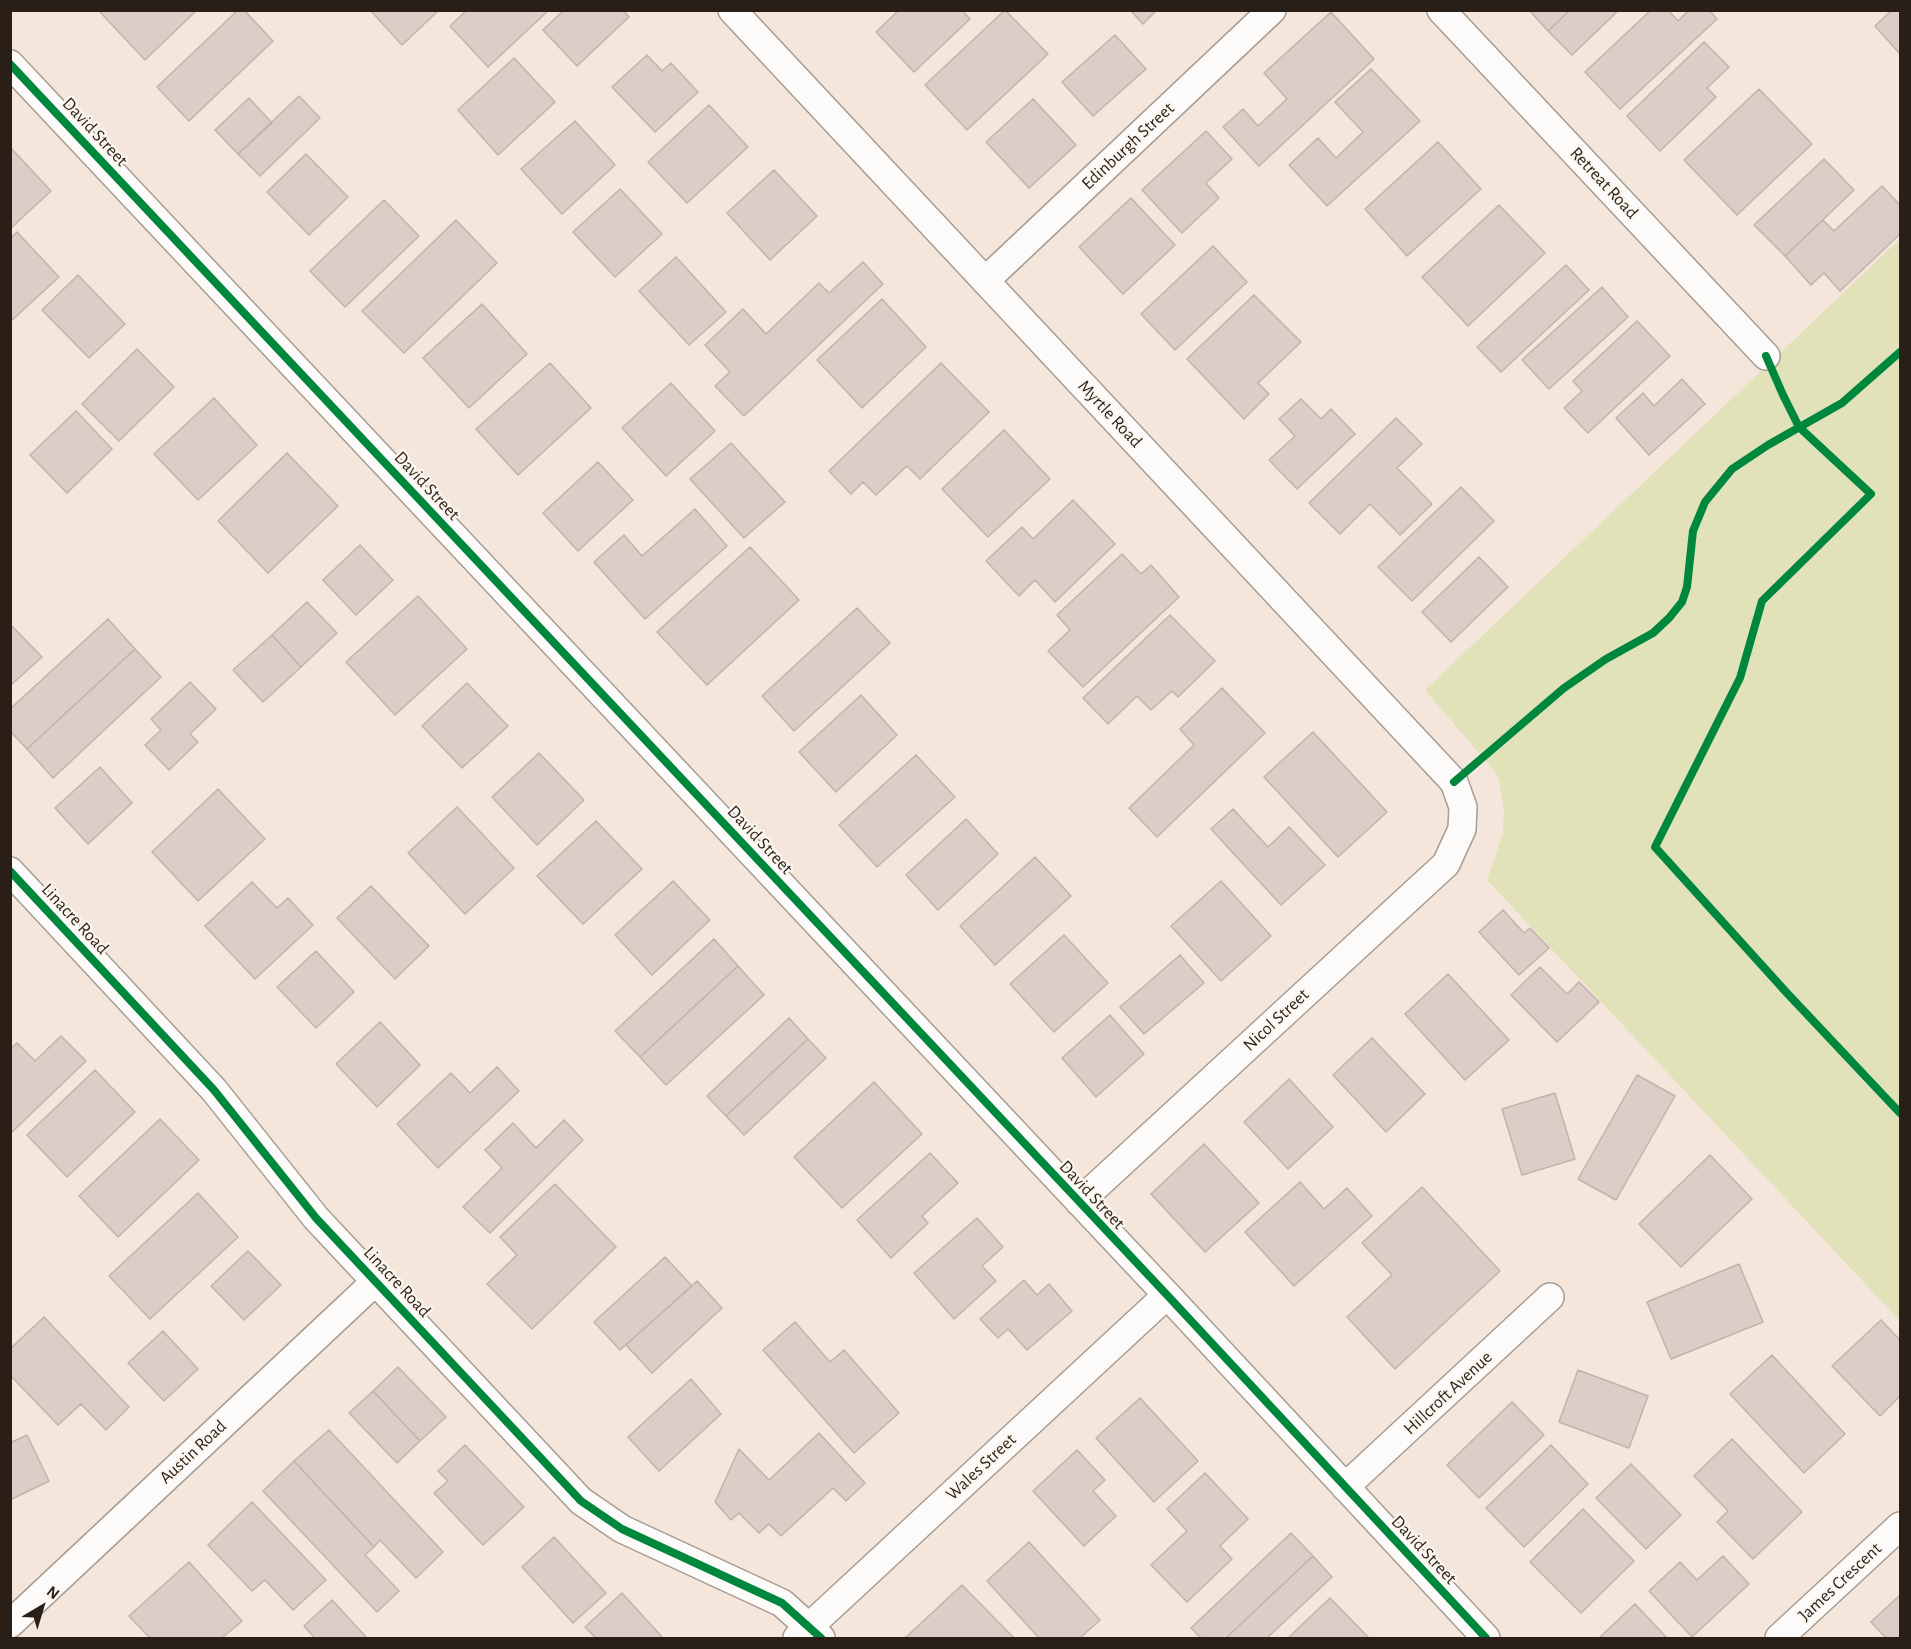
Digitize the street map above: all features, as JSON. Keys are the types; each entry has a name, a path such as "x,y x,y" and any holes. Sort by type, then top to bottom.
{"street":[{"name":"Myrtle Road","path":"732,10 1454,782 1463,807 1462,829"},
{"name":"Edinburgh Street","path":"985,281 1272,10"},
{"name":"Retreat Road","path":"1442,10 1766,356"},
{"name":"David Street","path":"10,64 1167,1295 1486,1638"},
{"name":"Nicol Street","path":"1079,1202 1446,864 1462,829"},
{"name":"Linacre Road","path":"10,871 214,1090 316,1218 581,1501 622,1529 740,1582 782,1604 809,1635"},
{"name":"Austin Road","path":"11,1622 376,1281"},
{"name":"Wales Street","path":"809,1635 1167,1295"},
{"name":"Hillcroft Avenue","path":"1345,1488 1550,1297"},
{"name":"James Crescent","path":"1779,1638 1900,1526"}],"green space":[{"path":"1900,239 1900,1321 1487,880 1503,833 1504,812 1499,779 1425,690"}],"building":[{"path":"102,10 197,10 145,60 100,12"},
{"path":"238,10 244,10 273,41 189,121 157,87"},
{"path":"370,10 439,10 402,45"},
{"path":"467,10 549,10 488,67 450,26"},
{"path":"564,10 623,10 629,17 577,66 543,30"},
{"path":"899,10 962,10 970,19 914,72 876,32"},
{"path":"1005,10 1048,54 967,130 925,85"},
{"path":"1130,10 1157,10 1143,24"},
{"path":"1529,10 1570,10 1548,31"},
{"path":"1570,10 1619,10 1572,55 1548,31"},
{"path":"1651,10 1668,10 1678,21 1689,10 1709,10 1717,19 1620,109 1585,72"},
{"path":"1892,10 1900,10 1900,54 1875,26"},
{"path":"1331,12 1374,59 1259,166 1223,127 1243,109 1258,126 1287,99 1264,73"},
{"path":"1115,35 1146,69 1093,116 1062,82"},
{"path":"1704,42 1729,67 1707,88 1716,97 1660,151 1627,116"},
{"path":"647,55 662,71 671,63 698,92 655,132 612,87"},
{"path":"514,58 555,102 498,155 458,110"},
{"path":"1371,69 1420,121 1327,206 1289,165 1318,138 1336,158 1363,132 1335,102"},
{"path":"1759,89 1812,144 1737,215 1684,160"},
{"path":"299,96 320,118 260,176 238,154"},
{"path":"249,98 272,123 238,154 215,130"},
{"path":"1033,99 1076,145 1029,188 986,142"},
{"path":"709,105 748,147 687,203 648,162"},
{"path":"575,121 615,165 562,214 521,169"},
{"path":"1206,131 1232,159 1206,183 1219,198 1182,233 1142,190"},
{"path":"1438,142 1481,189 1407,256 1365,209"},
{"path":"10,147 51,191 10,229"},
{"path":"306,154 348,197 309,235 267,192"},
{"path":"1824,159 1854,190 1785,256 1754,225"},
{"path":"774,170 817,216 770,260 727,213"},
{"path":"1882,186 1900,205 1900,234 1840,291 1824,273 1811,285 1785,256 1823,220 1834,231"},
{"path":"620,189 662,234 615,277 573,232"},
{"path":"1131,198 1175,245 1123,294 1079,247"},
{"path":"384,200 419,236 345,307 310,271"},
{"path":"1499,205 1545,253 1468,326 1422,277"},
{"path":"456,220 497,263 404,353 362,311"},
{"path":"17,232 59,277 10,322 10,239"},
{"path":"1213,246 1247,282 1175,350 1141,314"},
{"path":"676,257 726,312 689,345 639,291"},
{"path":"863,262 883,284 744,416 715,386 730,372 705,345 743,309 766,334 819,283 829,293"},
{"path":"1566,265 1589,290 1501,372 1477,347"},
{"path":"78,275 125,324 89,358 42,310"},
{"path":"1602,287 1628,317 1549,389 1522,360"},
{"path":"1254,295 1301,342 1258,383 1269,394 1244,419 1187,359"},
{"path":"882,299 926,347 862,408 817,360"},
{"path":"482,304 527,354 469,408 423,358"},
{"path":"1637,321 1670,356 1588,433 1564,408 1582,391 1573,381"},
{"path":"137,349 174,387 119,441 82,404"},
{"path":"550,363 591,408 518,475 476,429"},
{"path":"941,363 989,412 920,479 907,466 876,495 863,482 851,494 829,471"},
{"path":"1682,379 1705,404 1649,455 1616,418 1643,393 1654,406"},
{"path":"671,383 715,431 666,476 622,428"},
{"path":"214,398 257,445 198,500 154,454"},
{"path":"1301,399 1321,419 1331,409 1355,434 1297,489 1269,460 1295,436 1279,419"},
{"path":"76,411 112,449 67,493 30,455"},
{"path":"1396,418 1422,444 1397,468 1432,504 1400,535 1370,504 1340,534 1309,503"},
{"path":"1004,430 1050,479 988,537 942,489"},
{"path":"731,443 785,502 744,538 690,479"},
{"path":"287,453 338,506 268,573 218,521"},
{"path":"598,462 633,500 578,551 543,513"},
{"path":"1461,487 1494,521 1412,601 1378,567"},
{"path":"1073,500 1115,544 1055,602 1035,580 1019,596 986,561 1022,527 1033,539"},
{"path":"695,509 727,546 645,619 594,562 624,535 642,556"},
{"path":"360,545 393,580 356,615 323,580"},
{"path":"750,547 799,600 707,685 657,632"},
{"path":"1122,554 1141,574 1151,565 1179,597 1083,687 1048,651 1070,630 1057,615"},
{"path":"1479,557 1508,587 1451,642 1422,612"},
{"path":"418,596 467,649 395,715 346,662"},
{"path":"307,602 337,633 301,667 272,635"},
{"path":"857,608 890,643 794,731 762,696"},
{"path":"1170,615 1215,661 1178,697 1172,691 1151,710 1137,696 1108,724 1083,698"},
{"path":"108,619 135,649 27,749 10,731 10,709"},
{"path":"10,624 42,657 10,686"},
{"path":"272,635 301,667 263,702 233,670"},
{"path":"135,649 161,677 53,778 27,749"},
{"path":"190,682 216,709 190,734 198,742 169,770 145,745 161,730 151,719"},
{"path":"467,683 508,726 462,768 422,726"},
{"path":"1222,688 1265,733 1157,837 1129,808 1194,745 1180,729"},
{"path":"861,695 897,735 836,792 799,752"},
{"path":"1313,732 1387,812 1338,857 1264,777"},
{"path":"539,753 584,800 537,845 492,797"},
{"path":"916,755 955,797 877,867 839,825"},
{"path":"100,767 132,803 88,844 55,808"},
{"path":"218,789 265,839 198,901 152,852"},
{"path":"457,807 514,868 465,914 408,853"},
{"path":"1233,809 1268,847 1289,827 1325,865 1281,905 1211,829"},
{"path":"966,819 998,854 938,910 906,875"},
{"path":"596,821 642,869 583,924 537,876"},
{"path":"1035,857 1071,896 995,965 960,926"},
{"path":"673,881 710,920 652,975 615,935"},
{"path":"1221,881 1271,936 1221,981 1171,926"},
{"path":"252,882 277,908 288,898 313,925 255,979 205,926"},
{"path":"371,886 429,946 395,979 337,918"},
{"path":"1503,910 1524,933 1530,928 1549,948 1519,975 1479,932"},
{"path":"1064,935 1108,983 1054,1032 1010,984"},
{"path":"714,939 738,966 640,1057 615,1031"},
{"path":"316,951 354,992 316,1028 277,987"},
{"path":"1180,955 1204,983 1144,1034 1120,1007"},
{"path":"738,966 764,995 666,1085 640,1057"},
{"path":"1540,967 1567,994 1579,982 1599,1002 1557,1042 1511,995"},
{"path":"1448,974 1509,1040 1465,1080 1405,1014"},
{"path":"1110,1015 1144,1054 1096,1097 1062,1058"},
{"path":"789,1018 808,1039 726,1116 707,1096"},
{"path":"380,1022 420,1065 377,1107 336,1064"},
{"path":"61,1036 86,1061 10,1134 10,1049 17,1043 35,1061"},
{"path":"1372,1038 1425,1094 1386,1132 1333,1075"},
{"path":"808,1039 826,1058 744,1135 726,1116"},
{"path":"497,1067 519,1091 438,1168 397,1124 451,1073 470,1093"},
{"path":"95,1070 135,1112 67,1177 27,1135"},
{"path":"1637,1075 1675,1096 1616,1200 1578,1179"},
{"path":"1289,1079 1333,1127 1288,1169 1244,1122"},
{"path":"874,1082 922,1134 842,1208 794,1157"},
{"path":"1555,1093 1575,1159 1522,1175 1502,1109"},
{"path":"160,1119 199,1160 118,1237 79,1196"},
{"path":"564,1120 583,1140 490,1233 463,1207 502,1168 485,1150 513,1123 536,1148"},
{"path":"1204,1144 1259,1203 1205,1252 1151,1194"},
{"path":"930,1153 958,1183 922,1216 928,1223 891,1258 857,1220"},
{"path":"1710,1155 1752,1199 1681,1267 1639,1224"},
{"path":"1300,1182 1324,1209 1347,1188 1372,1216 1294,1286 1245,1232"},
{"path":"555,1184 616,1247 532,1329 487,1284 517,1255 500,1237"},
{"path":"1422,1187 1500,1271 1395,1369 1347,1317 1392,1275 1362,1243"},
{"path":"198,1193 238,1237 150,1319 109,1276"},
{"path":"977,1218 1003,1247 982,1266 996,1281 954,1319 914,1273"},
{"path":"248,1251 281,1285 244,1320 211,1286"},
{"path":"665,1257 692,1286 620,1350 594,1322"},
{"path":"1739,1264 1763,1322 1671,1359 1647,1302"},
{"path":"1024,1280 1037,1295 1049,1284 1072,1311 1027,1350 1008,1329 998,1338 980,1319"},
{"path":"697,1281 722,1308 652,1373 626,1345"},
{"path":"44,1317 129,1407 106,1430 81,1404 58,1425 10,1375 10,1349"},
{"path":"1881,1320 1900,1340 1900,1396 1880,1416 1832,1366"},
{"path":"795,1322 830,1362 844,1350 899,1413 854,1453 763,1350"},
{"path":"163,1331 198,1369 164,1401 128,1363"},
{"path":"1772,1355 1845,1434 1804,1473 1730,1394"},
{"path":"398,1367 446,1417 420,1441 373,1391"},
{"path":"1578,1370 1648,1396 1629,1448 1559,1422"},
{"path":"691,1379 721,1414 659,1471 628,1437"},
{"path":"373,1391 420,1441 397,1463 349,1413"},
{"path":"1140,1398 1198,1461 1154,1502 1096,1438"},
{"path":"1512,1402 1544,1435 1479,1498 1447,1465"},
{"path":"329,1430 443,1552 416,1578 380,1540 374,1547 294,1461"},
{"path":"819,1433 865,1483 846,1501 833,1488 781,1536 769,1524 759,1533 739,1513 731,1520 715,1502 739,1449 769,1480"},
{"path":"27,1435 49,1481 10,1500 10,1443"},
{"path":"1732,1439 1802,1512 1753,1559 1717,1522 1728,1511 1694,1476"},
{"path":"465,1445 524,1507 483,1545 434,1493 448,1481 438,1471"},
{"path":"1551,1445 1588,1484 1524,1547 1486,1508"},
{"path":"1077,1450 1105,1480 1093,1491 1116,1516 1084,1546 1033,1491"},
{"path":"294,1461 374,1547 365,1555 399,1591 377,1612 263,1491"},
{"path":"1631,1464 1681,1515 1646,1549 1596,1498"},
{"path":"1205,1473 1248,1519 1220,1546 1232,1559 1187,1602 1151,1565 1187,1531 1167,1509"},
{"path":"252,1502 326,1580 293,1610 265,1580 252,1591 208,1545"},
{"path":"1583,1509 1634,1561 1581,1613 1530,1562"},
{"path":"1291,1533 1313,1556 1226,1638 1201,1638 1191,1628"},
{"path":"554,1537 606,1593 573,1623 522,1567"},
{"path":"1029,1542 1100,1620 1080,1638 1039,1638 987,1581"},
{"path":"1313,1556 1332,1577 1267,1638 1226,1638"},
{"path":"1723,1556 1749,1584 1692,1637 1649,1591 1680,1562 1697,1580"},
{"path":"189,1562 242,1621 222,1638 150,1638 129,1616"},
{"path":"962,1585 1014,1638 905,1638"},
{"path":"622,1593 663,1638 596,1638 585,1627"},
{"path":"1900,1595 1900,1638 1886,1638 1871,1622"},
{"path":"1330,1598 1369,1638 1288,1638"},
{"path":"332,1600 367,1638 313,1638 304,1626"},
{"path":"1635,1604 1667,1638 1599,1638"}],"cycle path":[{"path":"10,64 1167,1295 1486,1638"},
{"path":"1454,782 1564,688 1606,659 1653,633 1669,618 1682,602 1687,587 1693,531 1705,502 1732,469 1768,445 1842,403 1900,352"},
{"path":"1766,356 1799,427 1871,494 1762,601 1740,678 1655,847 1786,992 1900,1113"},
{"path":"10,871 214,1090 316,1218 581,1501 622,1529 782,1603 821,1638"}]}
